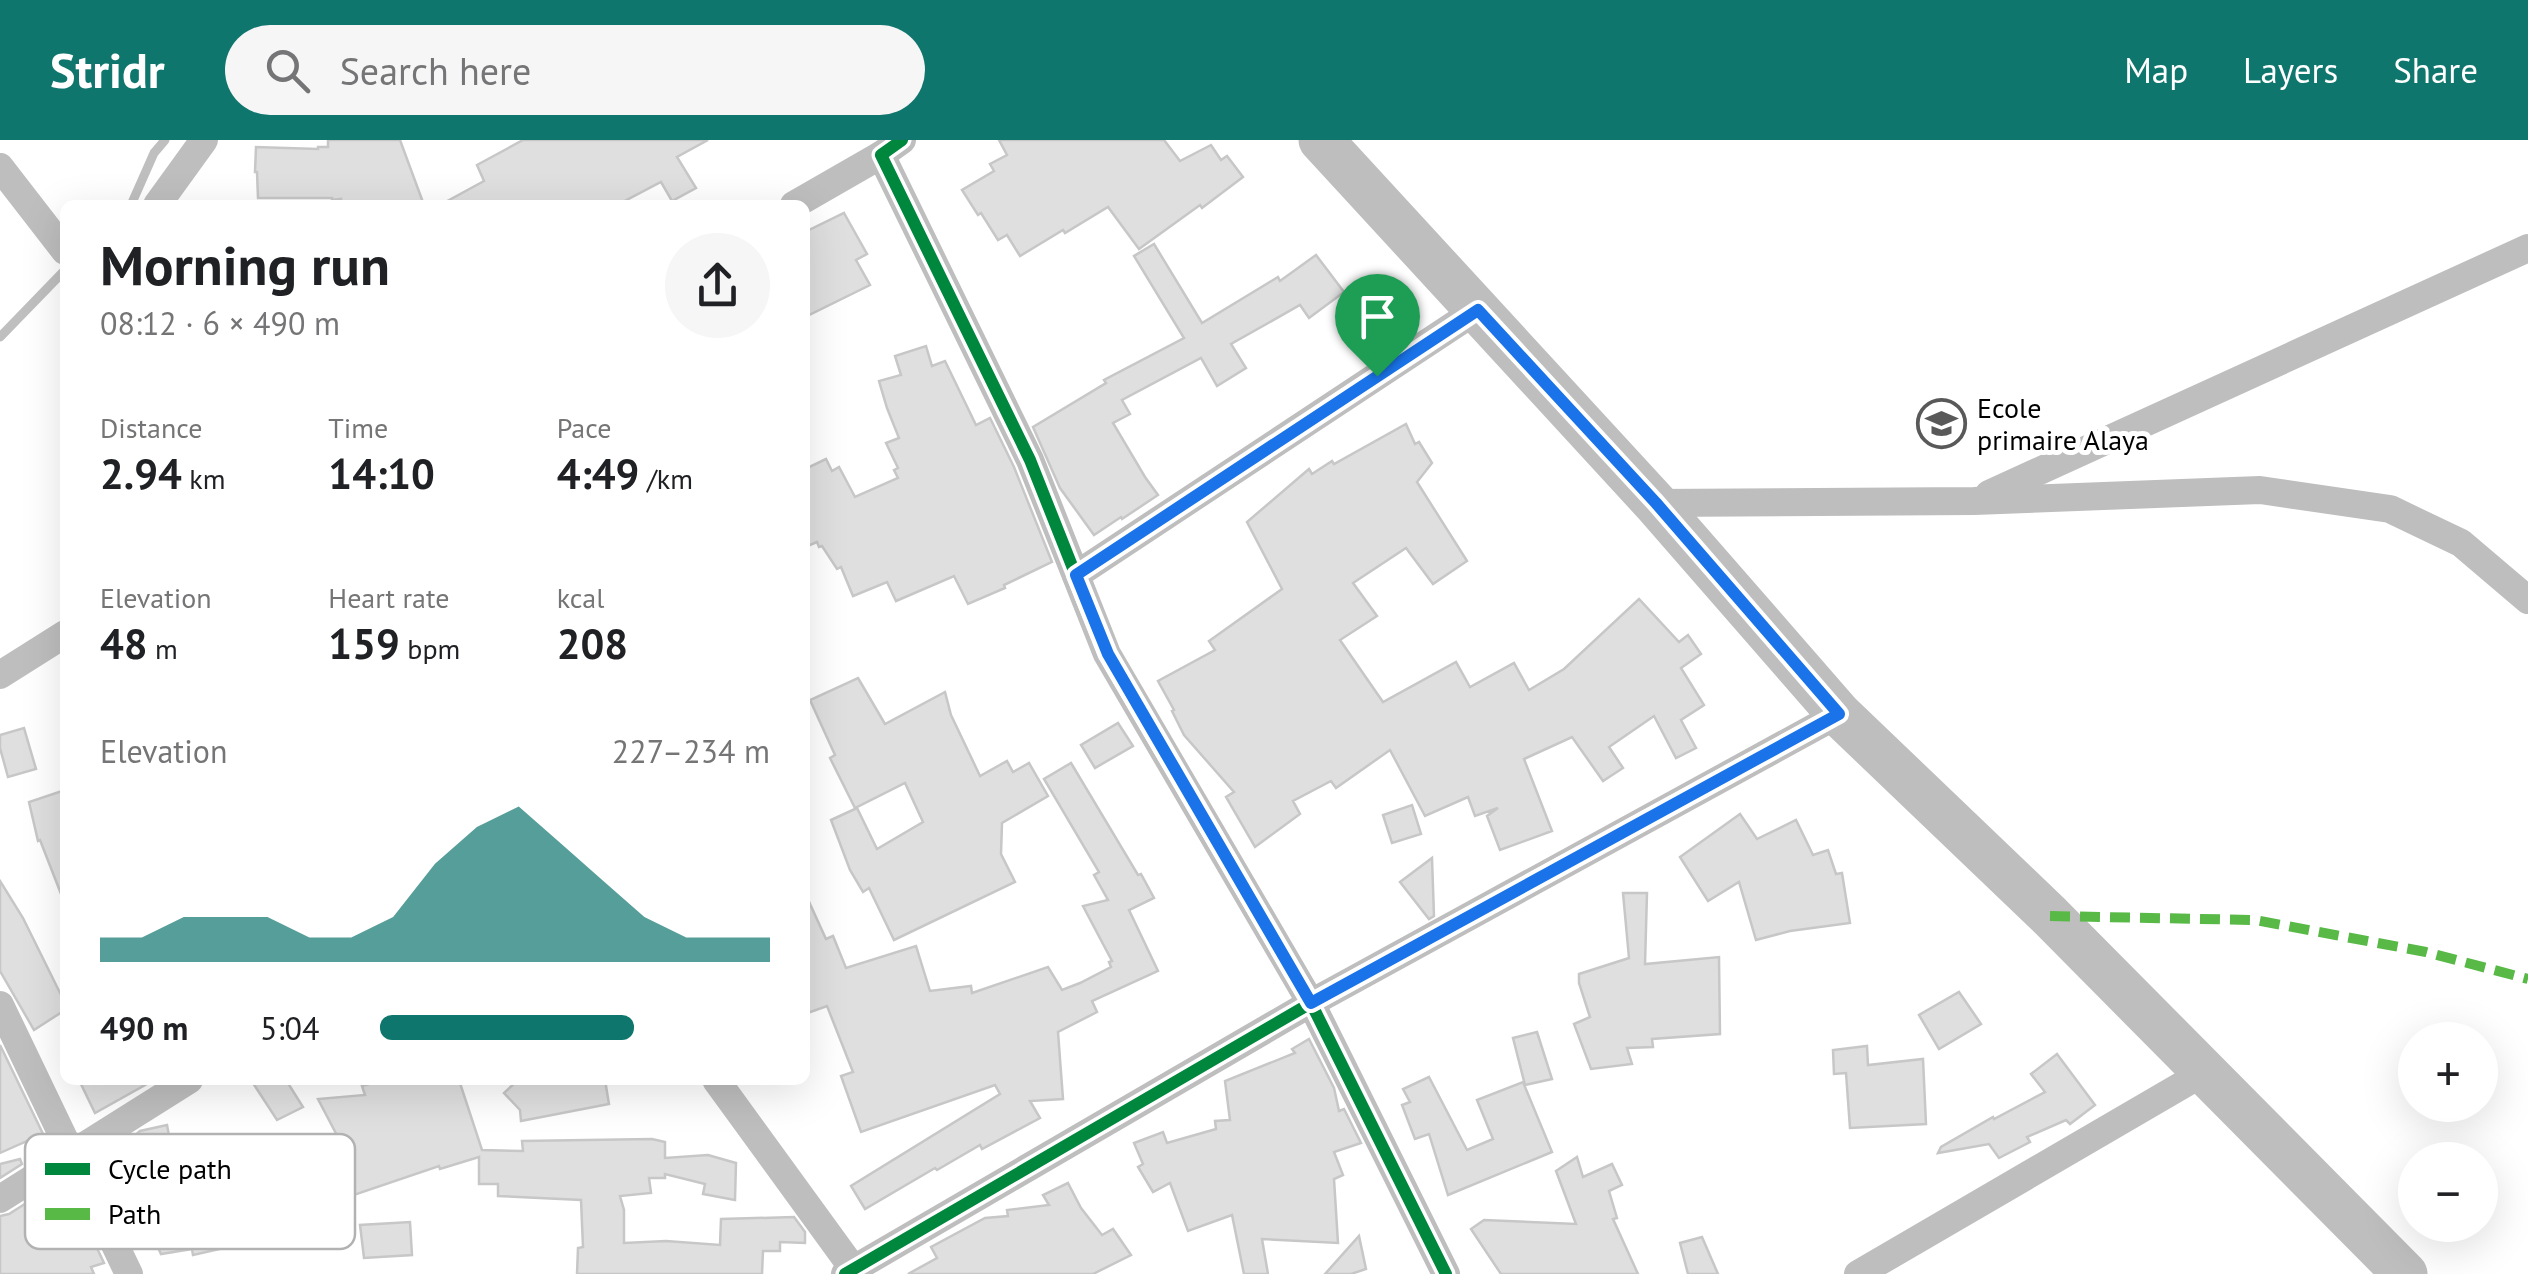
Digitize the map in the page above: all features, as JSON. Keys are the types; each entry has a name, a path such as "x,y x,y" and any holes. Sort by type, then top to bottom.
{"main road":[{"path":"1322,140 1656,503 1839,714 2050,916 2405,1274"}],"street":[{"path":"161,200 204,140"},
{"path":"802,200 892,147 1030,460 1108,654 1311,1003 1446,1274"},
{"path":"0,167 60,245"},
{"path":"1974,501 2528,248"},
{"path":"1076,575 1478,310"},
{"path":"1656,503 1974,501 2260,490 2390,509 2461,543 2528,600"},
{"path":"0,674 60,637"},
{"path":"720,1085 852,1272 1311,1003 1839,714"},
{"path":"0,1005 64,1134"},
{"path":"1858,1274 2203,1073"},
{"path":"103,1134 181,1085"},
{"path":"0,1199 25,1183"},
{"path":"117,1249 129,1274"}],"building":[{"path":"328,140 400,140 422,200 258,198 256,147 328,147"},
{"path":"523,140 708,140 677,157 696,188 674,200 661,182 627,200 449,200 484,181 477,165"},
{"path":"999,140 1164,140 1180,161 1211,145 1221,160 1227,156 1243,177 1139,249 1108,207 1020,256 1007,235 998,240 962,190 994,171 990,164 1007,155"},
{"path":"844,213 867,254 856,260 870,285 810,315 810,230"},
{"path":"1154,244 1202,323 1278,277 1280,281 1316,255 1344,292 1309,318 1300,305 1231,344 1246,368 1217,386 1201,358 1122,400 1130,414 1113,423 1158,495 1094,535 1060,488 1033,427 1106,383 1104,380 1184,338 1134,256"},
{"path":"926,346 932,366 945,361 976,425 990,418 1052,562 968,604 954,576 896,601 887,582 853,596 841,567 837,569 817,542 810,545 810,467 826,459 832,471 839,467 855,497 898,478 894,470 898,468 886,443 899,438 879,381 901,375 895,356"},
{"path":"1406,424 1415,444 1419,442 1432,463 1417,482 1467,561 1433,584 1406,548 1353,583 1377,616 1340,640 1383,702 1456,662 1470,687 1514,663 1529,690 1564,669 1639,599 1679,642 1688,635 1701,654 1681,668 1704,705 1681,720 1696,748 1676,758 1654,716 1609,747 1623,768 1603,781 1572,737 1524,759 1552,831 1500,850 1487,816 1498,808 1475,816 1468,797 1425,816 1390,750 1336,788 1331,781 1293,801 1300,814 1255,847 1226,797 1234,792 1184,735 1158,681 1215,650 1209,641 1282,589 1247,522 1309,469 1312,474 1332,461 1334,464"},
{"path":"858,678 885,724 945,692 951,715 980,776 1007,761 1013,772 1029,763 1048,796 1002,823 1001,854 1015,882 894,940 869,888 863,892 850,870 831,820 857,808 877,849 923,822 905,783 855,808 830,758 835,755 810,700"},
{"path":"1118,723 1133,746 1095,768 1081,745"},
{"path":"24,728 36,769 8,777 0,735"},
{"path":"1071,763 1138,875 1141,874 1154,898 1129,910 1158,971 1092,1001 1097,1012 1058,1032 1063,1099 1030,1101 1040,1118 982,1149 980,1145 935,1168 865,1209 851,1186 1000,1094 995,1085 861,1132 841,1076 853,1072 827,1006 810,1012 810,904 826,939 833,936 846,968 916,946 930,991 971,986 972,993 1048,967 1062,990 1111,967 1112,961 1083,906 1108,900 1094,875 1099,872 1044,779"},
{"path":"60,792 60,891 38,841 29,802"},
{"path":"1412,805 1421,834 1392,843 1383,815"},
{"path":"1740,814 1757,839 1796,820 1813,855 1828,850 1836,874 1842,873 1850,923 1756,940 1739,882 1708,901 1680,857"},
{"path":"1432,858 1434,916 1429,919 1400,882"},
{"path":"0,881 60,993 60,1013 34,1030 0,971"},
{"path":"1623,893 1647,893 1645,964 1719,957 1720,1034 1652,1039 1653,1047 1627,1048 1632,1064 1591,1069 1574,1024 1590,1017 1579,974 1629,958"},
{"path":"1959,992 1981,1024 1939,1049 1919,1015"},
{"path":"1537,1032 1552,1079 1525,1085 1513,1038"},
{"path":"1309,1039 1334,1088 1339,1111 1344,1109 1361,1143 1334,1152 1343,1175 1334,1179 1338,1243 1262,1239 1268,1274 1244,1274 1232,1215 1188,1231 1170,1183 1153,1192 1138,1167 1143,1164 1134,1143 1163,1132 1167,1143 1216,1129 1215,1121 1230,1120 1225,1081 1295,1053 1292,1049"},
{"path":"0,1045 43,1134 25,1134 25,1142 0,1153"},
{"path":"1867,1046 1868,1065 1923,1059 1926,1124 1850,1128 1846,1073 1834,1074 1833,1050"},
{"path":"2057,1054 2095,1105 2070,1124 2066,1120 2027,1137 2030,1142 1999,1158 1989,1144 1938,1153 1941,1147 1993,1117 2045,1092 2031,1074"},
{"path":"1429,1077 1467,1150 1493,1139 1477,1100 1523,1082 1552,1152 1448,1195 1429,1134 1415,1139 1402,1105 1410,1102 1403,1089"},
{"path":"81,1085 145,1085 95,1113"},
{"path":"254,1085 289,1085 303,1107 277,1120"},
{"path":"461,1085 482,1150 523,1151 522,1141 652,1139 665,1142 665,1158 708,1155 736,1163 735,1200 703,1194 705,1184 665,1174 665,1178 649,1178 651,1193 620,1196 624,1243 720,1245 721,1219 794,1217 805,1232 805,1243 780,1242 780,1251 763,1251 762,1274 577,1274 578,1248 583,1247 581,1200 498,1196 498,1184 479,1184 479,1157 355,1194 355,1134 336,1134 318,1099 365,1095 362,1086"},
{"path":"513,1085 606,1085 609,1104 521,1121 520,1110 504,1093"},
{"path":"167,1125 169,1134 136,1134 140,1131"},
{"path":"1577,1157 1583,1177 1612,1164 1622,1185 1609,1191 1617,1218 1613,1219 1638,1274 1501,1274 1471,1229 1484,1220 1576,1224 1556,1171"},
{"path":"20,1159 22,1164 0,1178 0,1164"},
{"path":"1068,1183 1102,1235 1113,1229 1131,1255 1093,1274 908,1274 937,1258 931,1247 985,1218 1008,1216 1007,1210 1049,1205 1043,1195"},
{"path":"25,1204 25,1249 97,1249 104,1263 91,1267 94,1274 0,1274 0,1216"},
{"path":"410,1222 412,1255 364,1258 360,1225"},
{"path":"1359,1236 1366,1269 1351,1274 1325,1274"},
{"path":"1702,1237 1718,1274 1688,1274 1680,1243"},
{"path":"159,1249 192,1249 161,1254"},
{"path":"192,1249 219,1249 193,1255"}],"waterway":[{"path":"133,200 154,153 165,140"},
{"path":"0,337 60,275"}],"marked path":[{"path":"2050,916 2255,920 2426,952 2528,979"}],"cycle path":[{"path":"902,140 881,155 1030,460 1107,654 1311,1003 1446,1274"},
{"path":"845,1274 1311,1003 1839,714"}],"place":[{"name":"Ecole primaire Alaya","path":"1942,424"}],"route":[{"path":"1478,310 1656,503 1839,714 1311,1003 1108,654 1076,575 1377,376 1478,310"}]}
